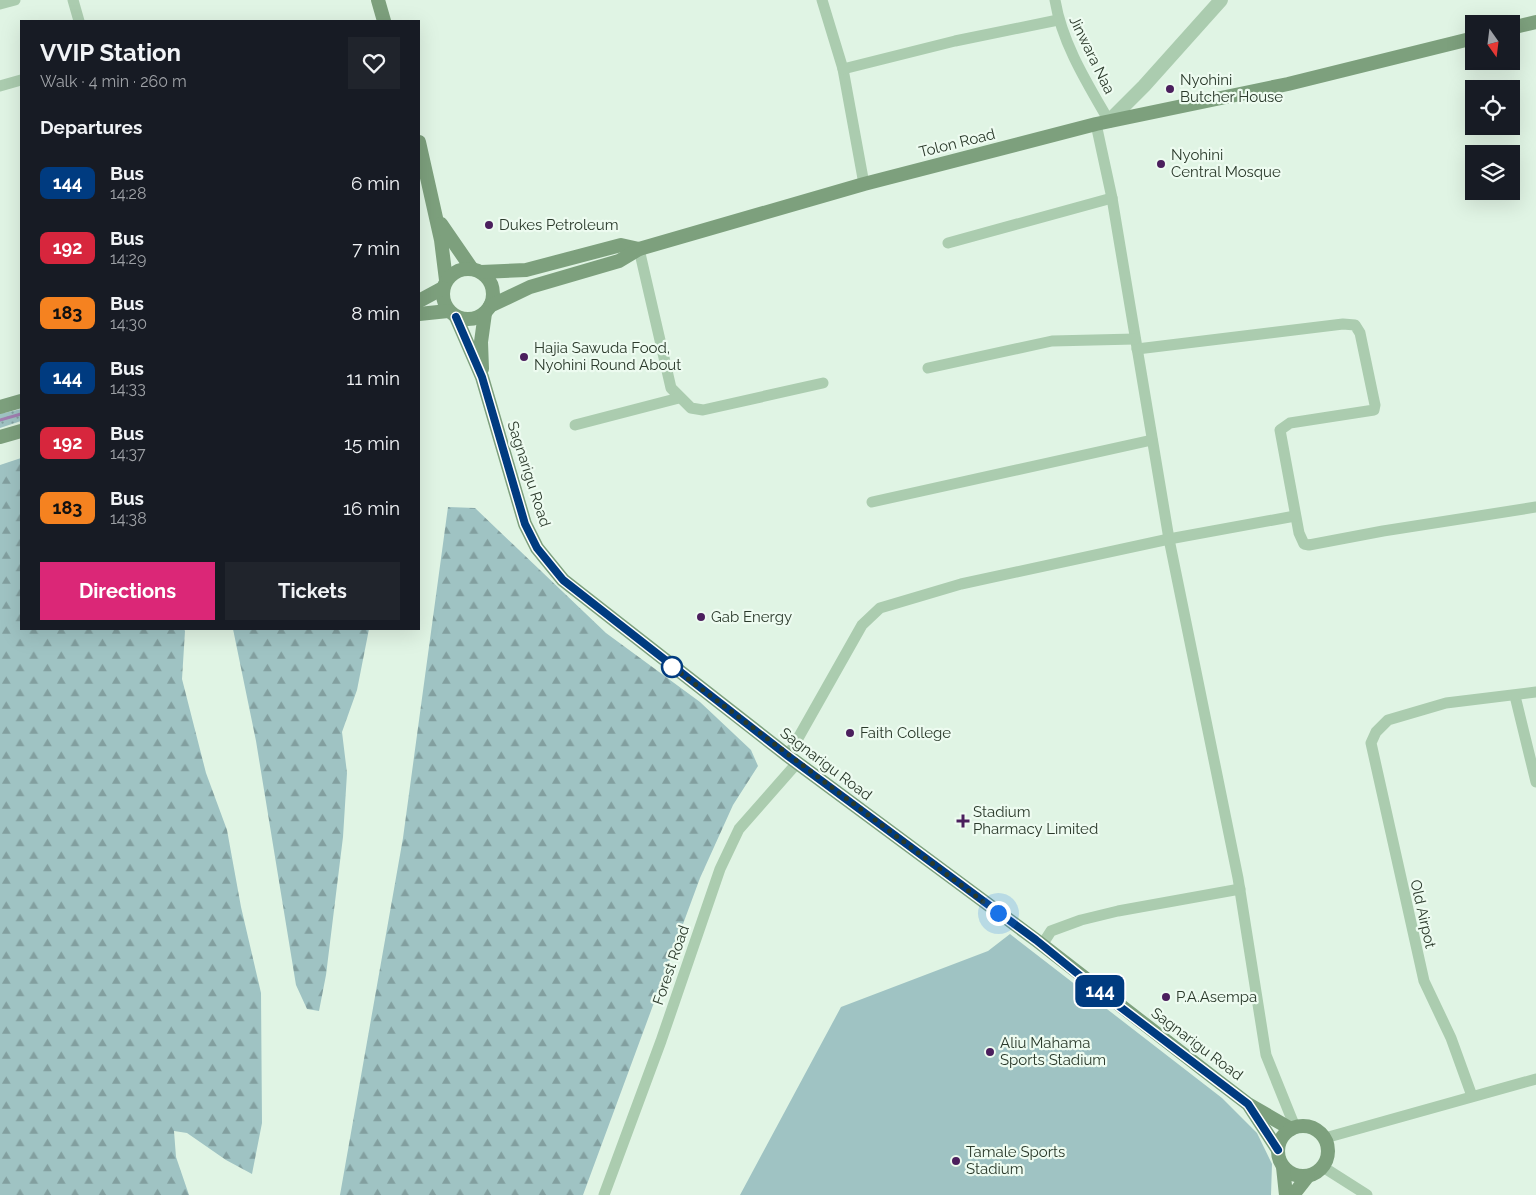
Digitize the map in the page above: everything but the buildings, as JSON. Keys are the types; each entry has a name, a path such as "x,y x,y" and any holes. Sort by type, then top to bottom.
{"main road":[{"path":"378,0 384,20"},
{"path":"1520,26 1536,22"},
{"name":"Tolon Road","path":"639,249 864,184 1103,123 1288,84 1465,40"},
{"path":"420,146 436,217 445,284 444,304 452,314"},
{"path":"436,217 476,271 492,285 493,300 488,310"},
{"path":"420,300 445,284 458,271 526,270 621,245 639,249"},
{"path":"420,314 452,314 472,320 530,287 619,261 639,249"},
{"name":"Sagnarigu Road","path":"482,377 481,342 488,310"},
{"name":"Sagnarigu Road","path":"452,314 482,377 525,524 546,561 563,580 792,759 1042,944 1094,987 1248,1104 1293,1128"},
{"path":"0,407 20,402"},
{"path":"0,437 20,430"},
{"name":"Sagnarigu Road","path":"1248,1104 1278,1150"},
{"path":"1286,1195 1283,1167 1278,1150 1280,1140 1293,1128 1308,1126 1320,1133 1328,1150 1323,1167 1308,1176 1293,1195"},
{"path":"1283,1167 1295,1175 1308,1176"}],"street":[{"path":"0,4 15,0"},
{"path":"73,0 79,20"},
{"path":"822,0 843,69 864,184"},
{"name":"Jinwara Naa","path":"1055,0 1058,20 1103,123 1112,198 1169,539 1240,889 1266,1055 1293,1128"},
{"path":"1103,123 1144,86 1221,0"},
{"path":"843,69 955,41 1058,20"},
{"path":"0,86 20,80"},
{"path":"948,243 1112,198"},
{"path":"639,249 671,388 691,408 703,410 823,383"},
{"path":"928,368 1052,340 1136,344 1343,324 1355,325 1360,334 1375,405 1374,410 1290,423 1280,430 1301,541 1309,545 1383,531 1536,507"},
{"path":"575,425 679,398"},
{"path":"872,502 1152,440"},
{"name":"Forest Road","path":"604,1195 661,1041 720,869 740,829 792,759 862,625 880,608 961,584 1169,539 1295,516"},
{"path":"1536,692 1515,696 1536,782"},
{"name":"Old Airpot","path":"1472,1096 1451,1038 1424,981 1417,957 1373,761 1371,743 1376,732 1388,720 1446,703 1515,696"},
{"path":"1042,944 1051,931 1081,920 1118,911 1240,889"},
{"path":"1324,1138 1536,1079"},
{"path":"1323,1167 1367,1195"}],"green space":[{"path":"20,409 20,421 0,428 0,414"},
{"path":"20,458 20,630 185,631 182,679 206,773 227,830 241,907 261,993 262,1123 252,1174 226,1160 187,1133 174,1131 176,1157 189,1195 0,1195 0,465"},
{"path":"448,507 475,508 606,633 700,702 751,750 758,766 733,805 700,878 583,1195 340,1195 403,838"},
{"path":"233,630 369,630 357,690 342,732 347,773 343,837 326,975 319,1011 307,1009 296,985 256,741"},
{"name":"Aliu Mahama Sports Stadium","path":"1010,934 1222,1098 1257,1133 1272,1164 1271,1195 740,1195 841,1007 988,951"}],"waterway":[{"path":"0,420 20,414"}],"bus line":[{"name":"144","path":"456,317 482,377 525,524 537,548 563,580 788,756 1036,940 1094,987 1248,1104 1278,1150"}],"place":[{"name":"Nyohini Butcher House","path":"1170,89"},
{"name":"Nyohini Central Mosque","path":"1161,164"},
{"name":"Dukes Petroleum","path":"489,225"},
{"name":"Hajia Sawuda Food, Nyohini Round About","path":"524,357"},
{"name":"Gab Energy","path":"701,617"},
{"name":"Faith College","path":"850,733"},
{"name":"Stadium Pharmacy Limited","path":"963,821"},
{"name":"P.A.Asempa","path":"1166,997"},
{"name":"Aliu Mahama Sports Stadium","path":"990,1052"},
{"name":"Tamale Sports Stadium","path":"956,1161"}],"route":[{"path":"672,667 666,662 998,913"}]}
